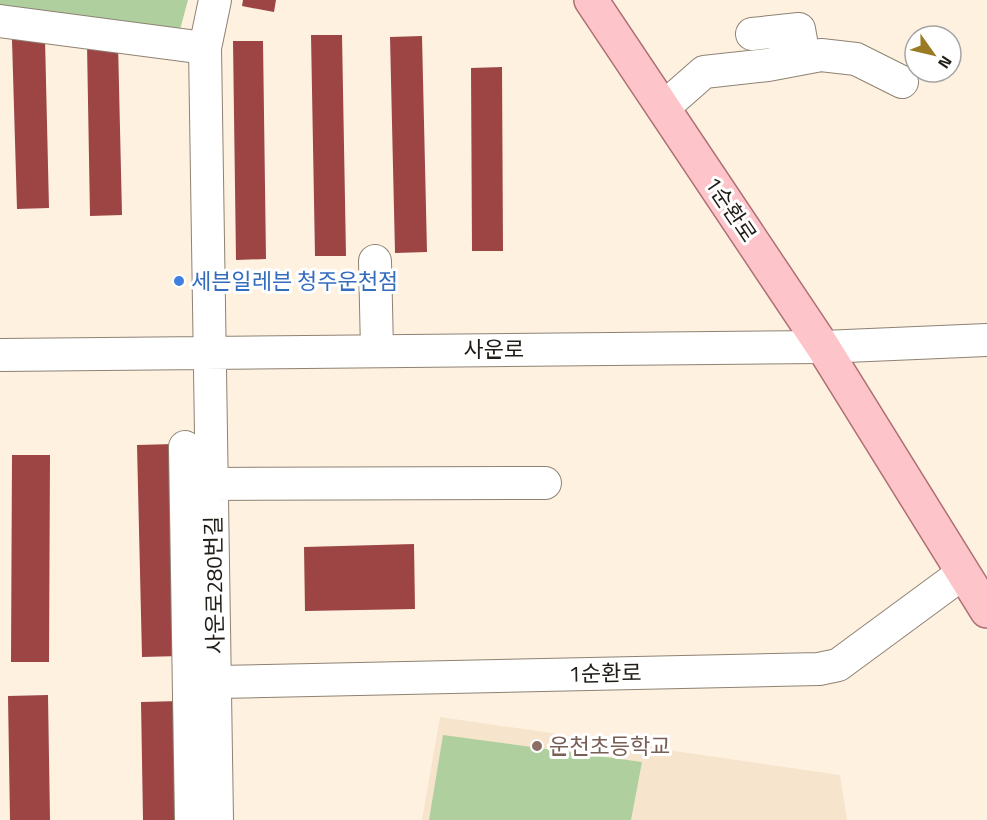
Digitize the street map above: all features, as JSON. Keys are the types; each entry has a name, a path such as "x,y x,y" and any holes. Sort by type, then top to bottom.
{"main road":[{"name":"1순환로","path":"591,0 823,346 987,611"}],"street":[{"name":"사운로280번길","path":"215,0 206,48 209,350 217,682 217,820"},
{"path":"0,21 206,48"},
{"path":"752,34 799,29 804,57"},
{"path":"663,108 704,72 768,66 821,55 856,59 903,82"},
{"path":"375,261 377,350"},
{"name":"사운로","path":"0,354 209,350 823,346 987,340"},
{"path":"185,447 191,820"},
{"path":"212,483 545,483"},
{"name":"1순환로","path":"217,682 819,669 838,665 963,573"}],"shaded area":[{"name":"운천초등학교","path":"440,717 840,775 847,820 422,820"}],"green space":[{"path":"0,0 188,0 178,37 0,15"},
{"path":"443,735 642,762 631,820 429,820"}],"building":[{"path":"243,0 276,0 274,12 242,6"},
{"path":"311,35 342,35 346,256 315,256"},
{"path":"422,36 427,252 395,253 390,37"},
{"path":"45,39 49,208 17,209 12,40"},
{"path":"233,41 263,41 266,259 236,260"},
{"path":"118,43 122,215 90,216 87,44"},
{"path":"502,67 503,251 472,251 471,68"},
{"path":"174,444 180,656 142,657 137,445"},
{"path":"12,455 50,455 49,662 11,662"},
{"path":"414,544 415,609 305,611 304,547"},
{"path":"48,695 50,820 10,820 8,696"},
{"path":"180,701 181,820 143,820 141,702"}],"place":[{"name":"세븐일레븐 청주운천점","path":"179,281"},
{"name":"운천초등학교","path":"537,746"}]}
